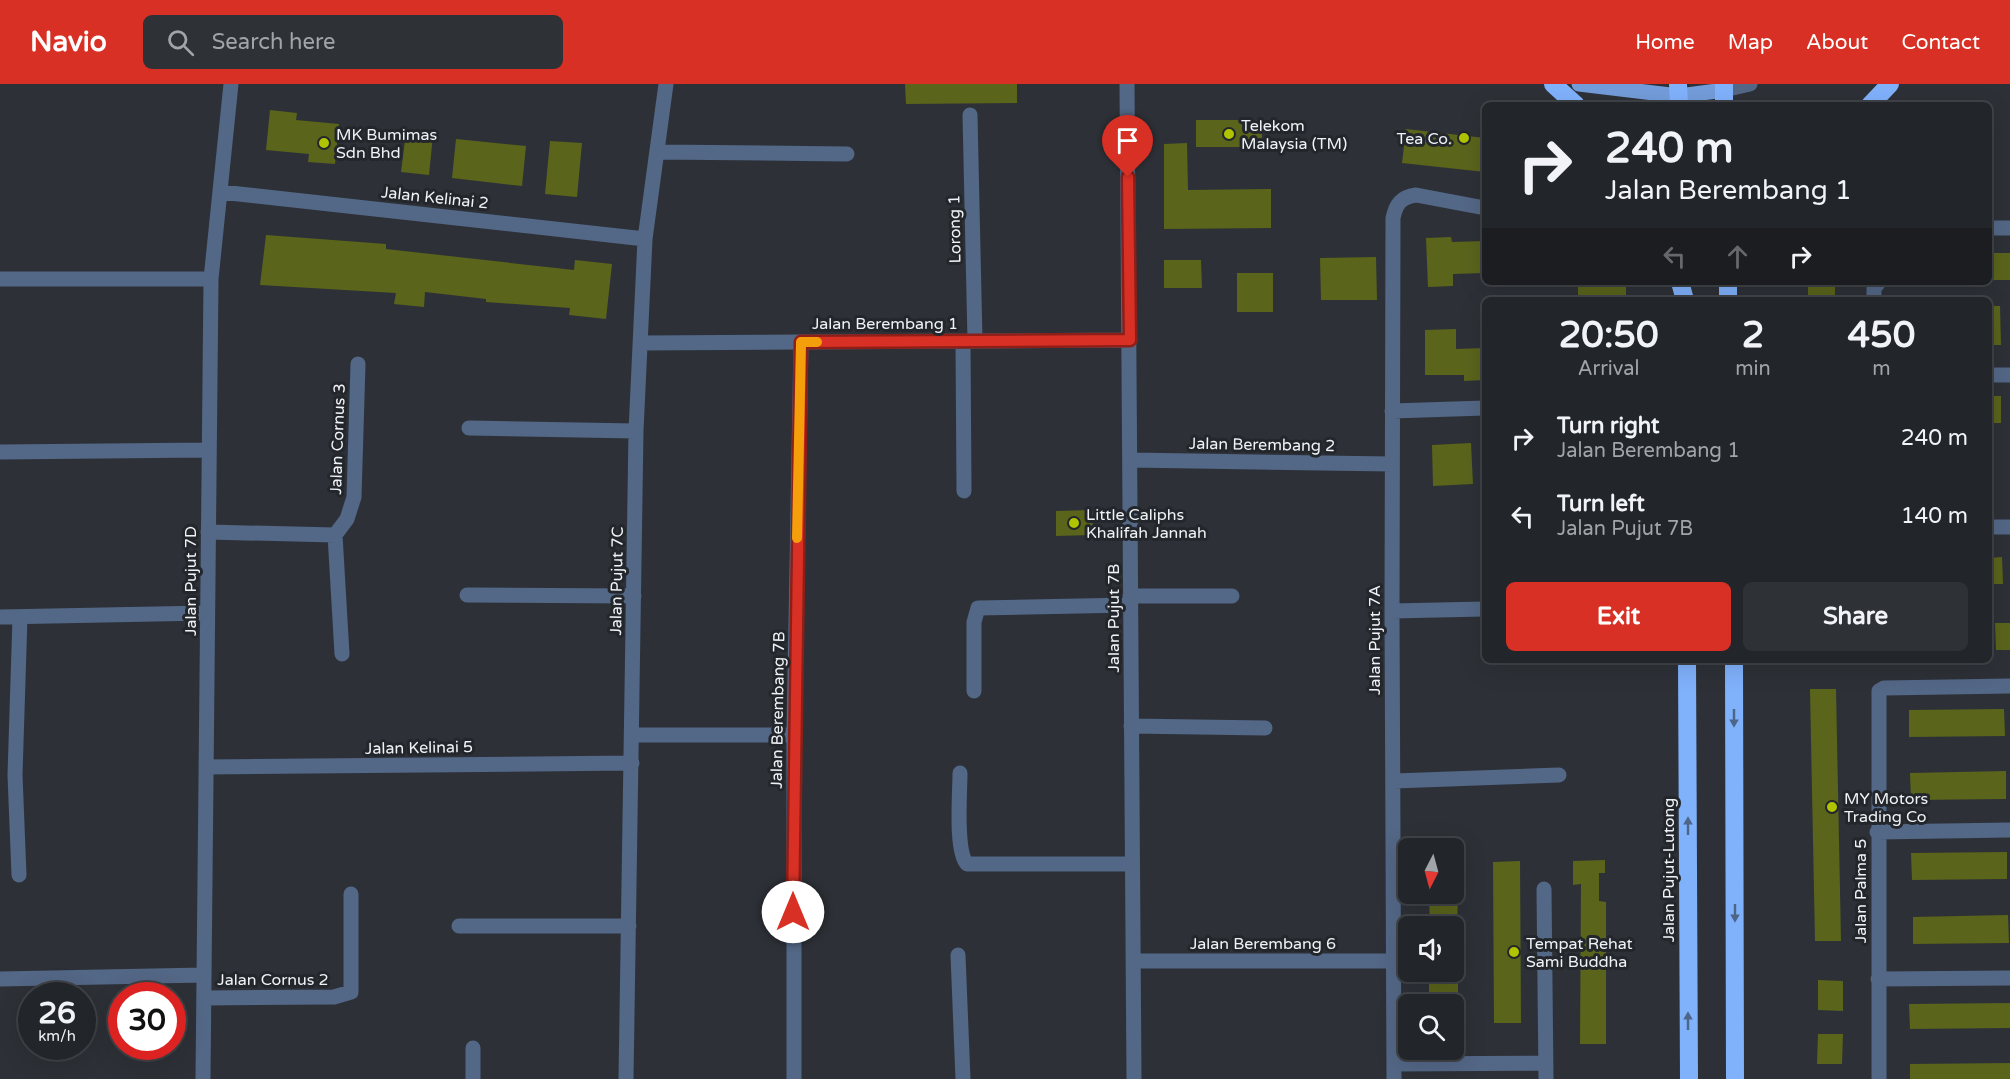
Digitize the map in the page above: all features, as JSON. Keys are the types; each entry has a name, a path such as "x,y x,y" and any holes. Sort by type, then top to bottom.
{"highway":[{"path":"1553,84 1573,102"},
{"path":"1873,102 1890,84"},
{"name":"Jalan Pujut-Lutong","path":"1687,663 1689,1079"},
{"path":"1734,663 1735,1079"}],"main road":[{"path":"1580,84 1679,95 1724,93"}],"street":[{"name":"Jalan Pujut 7D","path":"203,1079 207,450 211,279 231,84"},
{"name":"Jalan Pujut 7C","path":"626,1079 636,431 645,239 666,84"},
{"name":"Jalan Pujut 7B","path":"1127,84 1134,1079"},
{"path":"1724,93 1750,84"},
{"name":"Lorong 1","path":"964,491 969,341 970,115"},
{"path":"658,152 847,154"},
{"name":"Jalan Kelinai 2","path":"220,192 645,239"},
{"name":"Jalan Pujut 7A","path":"1394,1071 1393,218 1399,202 1405,196 1416,195 1482,207"},
{"path":"1992,228 2010,228"},
{"path":"0,279 211,279"},
{"name":"Jalan Berembang 1","path":"640,343 1130,340"},
{"name":"Jalan Berembang 7B","path":"794,1079 794,735 801,342"},
{"name":"Jalan Cornus 3","path":"335,535 347,519 354,497 358,364"},
{"path":"1992,375 2010,375"},
{"path":"1392,411 1482,408"},
{"path":"470,428 636,431"},
{"path":"0,452 207,450"},
{"name":"Jalan Berembang 2","path":"1131,460 1392,464"},
{"path":"1992,527 2010,527"},
{"path":"208,532 335,535 342,654"},
{"path":"467,595 634,597"},
{"path":"974,692 974,622 978,608 1232,596"},
{"path":"1392,611 1482,609"},
{"path":"0,617 207,613"},
{"path":"19,875 8,775 20,617"},
{"name":"Jalan Palma 5","path":"1879,1079 1877,832 1881,689 2010,686"},
{"path":"1131,726 1265,728"},
{"path":"633,735 794,735"},
{"name":"Jalan Kelinai 5","path":"206,767 632,763"},
{"path":"960,773 961,846 963,860 967,864 1131,864"},
{"path":"1394,782 1559,775"},
{"path":"1877,832 2010,830"},
{"path":"1394,1071 1545,1071 1544,889"},
{"name":"Jalan Cornus 2","path":"204,998 334,997 351,992 351,894"},
{"path":"459,926 629,926"},
{"path":"958,956 963,1079"},
{"name":"Jalan Berembang 6","path":"1133,961 1393,961"},
{"path":"0,979 204,975"},
{"path":"1878,979 2010,978"},
{"path":"473,1048 473,1079"}],"building":[{"path":"905,84 1017,84 1017,103 906,104"},
{"path":"270,110 297,113 296,120 339,124 335,164 308,162 309,154 266,150"},
{"name":"Telekom Malaysia (TM)","path":"1196,120 1262,120 1262,147 1196,147"},
{"path":"1406,129 1482,138 1482,172 1402,163"},
{"path":"406,133 433,135 429,175 401,172"},
{"path":"456,139 526,146 522,186 452,178"},
{"path":"550,141 582,143 577,197 545,194"},
{"path":"1187,143 1188,190 1271,189 1271,228 1164,229 1164,144"},
{"path":"266,235 386,244 386,249 574,270 575,260 612,264 606,319 569,315 570,308 486,302 486,299 425,292 424,307 394,304 396,293 260,285"},
{"path":"1451,237 1452,242 1482,241 1482,273 1453,274 1453,286 1428,287 1426,238"},
{"path":"1992,253 2010,253 2010,280 1992,280"},
{"path":"1376,257 1377,300 1321,300 1320,258"},
{"path":"1164,260 1201,260 1202,288 1164,288"},
{"path":"1237,273 1273,273 1273,312 1237,312"},
{"path":"1578,285 1626,285 1626,297 1578,297"},
{"path":"1808,285 1835,285 1835,297 1808,297"},
{"path":"1992,306 2000,306 2001,345 1992,345"},
{"path":"1456,329 1456,349 1482,348 1482,380 1464,381 1464,375 1425,375 1425,330"},
{"path":"1992,396 2001,396 2001,423 1992,423"},
{"path":"1471,443 1473,484 1433,486 1432,445"},
{"name":"Little Caliphs Khalifah Jannah","path":"1092,510 1093,535 1056,536 1056,511"},
{"path":"2002,557 2003,584 1992,584 1992,558"},
{"path":"1995,623 2010,623 2010,650 1996,650"},
{"path":"1810,689 1836,689 1841,941 1815,941"},
{"path":"2004,709 2005,736 1909,737 1909,710"},
{"path":"2006,771 2006,799 1911,800 1910,773"},
{"path":"2007,852 2007,879 1912,880 1911,853"},
{"path":"1605,860 1605,873 1599,873 1599,901 1606,902 1606,1044 1580,1044 1581,884 1573,885 1573,861"},
{"path":"1520,861 1521,1023 1494,1023 1493,862"},
{"path":"1429,904 1458,904 1457,916 1430,916"},
{"path":"2008,915 2009,943 1913,944 1913,917"},
{"path":"1818,980 1843,981 1843,1011 1818,1010"},
{"path":"1429,982 1458,982 1458,994 1429,994"},
{"path":"2010,1003 2010,1028 1910,1029 1909,1004"},
{"path":"1818,1034 1843,1034 1842,1064 1817,1064"},
{"path":"2010,1063 2010,1079 1910,1079 1910,1064"}],"slow traffic":[{"path":"797,538 801,342 817,342"}],"place":[{"name":"Telekom Malaysia (TM)","path":"1229,134"},
{"name":"Tea Co.","path":"1464,138"},
{"name":"MK Bumimas Sdn Bhd","path":"324,143"},
{"name":"Little Caliphs Khalifah Jannah","path":"1074,523"},
{"name":"MY Motors Trading Co","path":"1832,807"},
{"name":"Tempat Rehat Sami Buddha","path":"1514,952"}],"route":[{"path":"793,912 801,342 1130,340 1128,177"}]}
